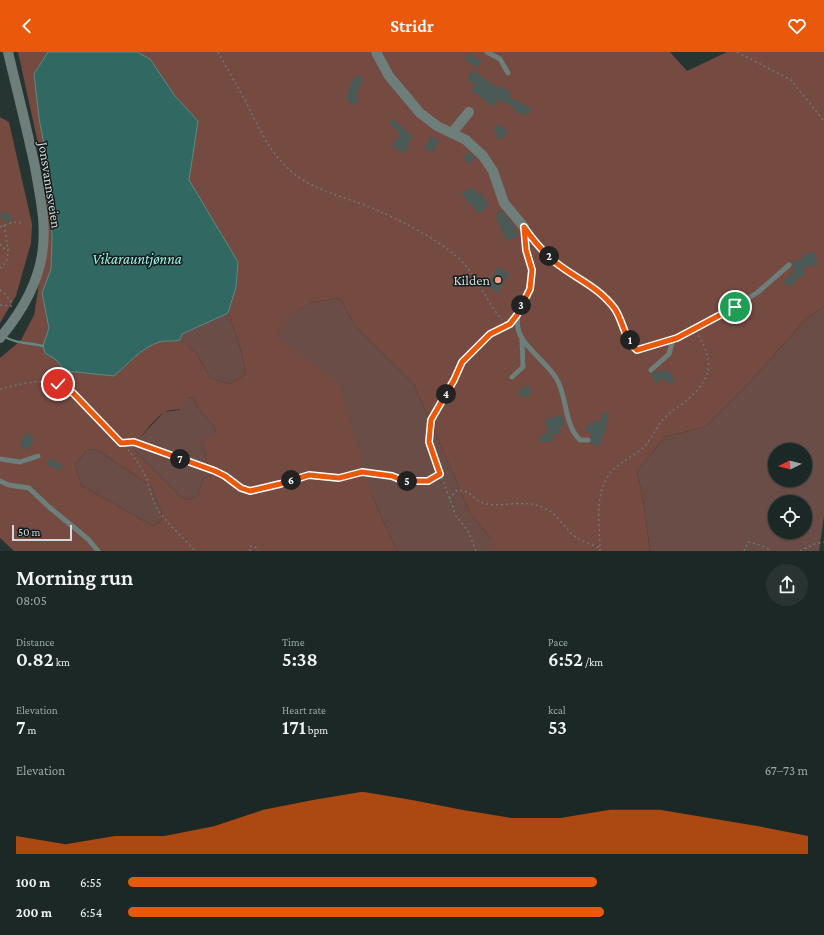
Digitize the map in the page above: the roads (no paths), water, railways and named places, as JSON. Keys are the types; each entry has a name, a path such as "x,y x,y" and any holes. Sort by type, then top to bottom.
{"main road":[{"name":"Jonsvannsveien","path":"0,338 23,306 32,287 40,263 44,241 44,224 27,127 8,52"},
{"path":"376,52 382,57 397,86 420,113 437,126 466,140 483,156 493,171 504,203 524,227"},
{"path":"452,133 469,112"}],"lane":[{"path":"487,52 500,59 508,73"},
{"path":"454,380 462,362 478,345 495,331 506,326 517,315 530,289 533,277 526,250 524,227"},
{"path":"524,227 538,246 555,262 592,285 605,297 616,310 631,344 637,350 673,339 735,307 758,292 789,265"},
{"path":"512,377 523,368 522,339 518,327 517,315"},
{"path":"522,339 548,366 556,377 561,387 567,416 576,436 580,440 588,440"},
{"path":"651,370 669,354 673,339"},
{"path":"0,460 20,462 38,456"},
{"path":"0,481 29,488 49,507 88,539 98,551"}],"water":[{"name":"Vikarauntjønna","path":"48,52 137,52 150,59 175,96 198,121 189,180 238,262 236,287 228,313 182,334 180,340 162,341 146,348 114,376 66,371 55,359 45,353 43,346 49,328 42,293 51,269 52,236 49,171 39,118 34,74"}],"waterway":[{"path":"7,338 43,346"}],"place":[{"name":"Kilden","path":"498,280"}]}
